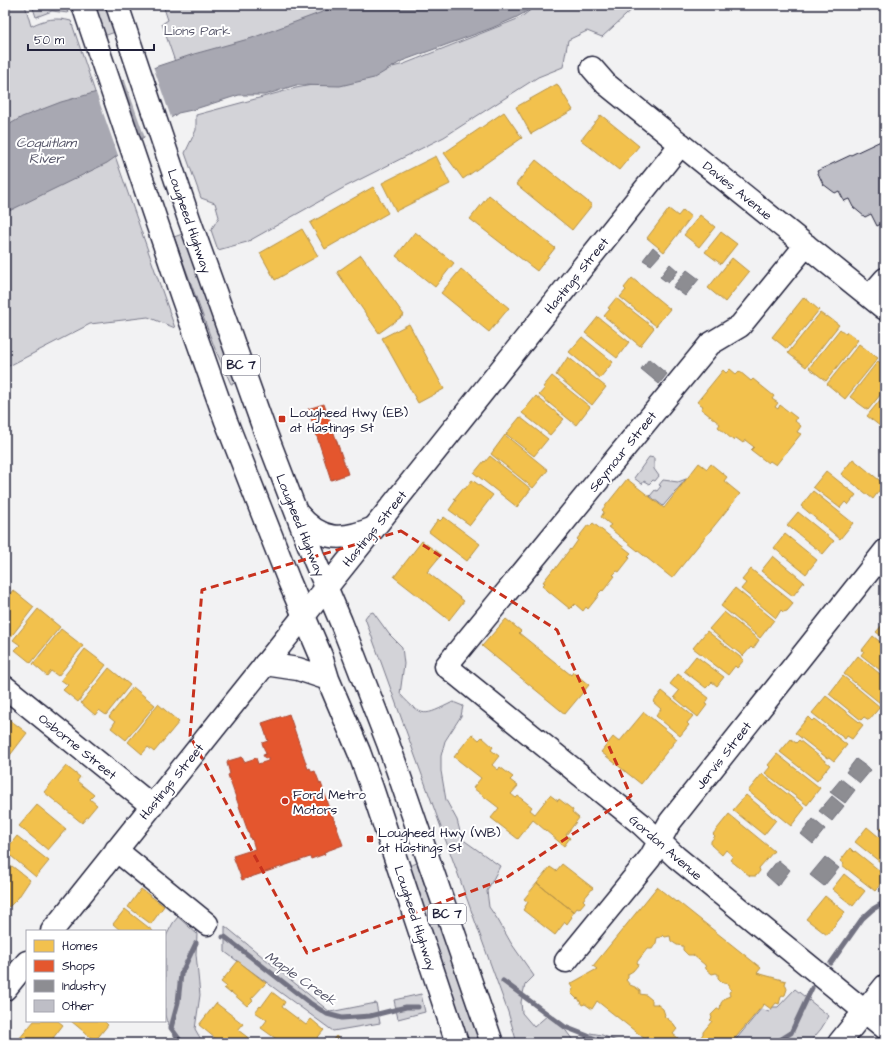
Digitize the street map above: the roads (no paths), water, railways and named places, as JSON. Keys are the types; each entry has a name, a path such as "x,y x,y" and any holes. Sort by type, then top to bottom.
{"street":[{"name":"Lougheed Highway","path":"83,5 226,421 289,581 321,656 328,679 359,752 458,1043"},
{"name":"Lougheed Highway","path":"117,5 189,219 260,419 388,743 492,1043"},
{"name":"Davies Avenue","path":"592,68 606,84 878,302"},
{"name":"Hastings Street","path":"53,930 681,144"},
{"name":"Seymour Street","path":"446,666 710,344 740,326 806,245"},
{"path":"878,302 885,279"},
{"path":"295,510 313,528 323,534 341,538 374,528"},
{"name":"Jervis Street","path":"566,961 650,858 675,816 885,551"},
{"path":"265,664 306,671 328,679"},
{"name":"Gordon Avenue","path":"446,666 641,824 676,857 885,1028"},
{"name":"Osborne Street","path":"5,687 152,806"},
{"path":"116,850 207,924"},
{"path":"5,989 26,963"},
{"path":"839,1043 885,986"}],"water":[{"name":"Coquitlam River","path":"341,5 538,5 517,17 492,28 402,61 374,78 340,86 296,85 265,95 239,95 178,113 107,163 5,213 5,127 22,117 61,102 97,92 158,66 194,54 252,38"}],"waterway":[{"name":"Maple Creek","path":"831,963 862,919 873,909 885,902"},
{"name":"Maple Creek","path":"223,937 225,937 310,1003 327,1014 342,1018 370,1016 406,1007 418,1007"},
{"name":"Maple Creek","path":"182,1043 171,1028 178,1002 181,974 196,943"},
{"name":"Maple Creek","path":"503,981 565,1027 606,1043"},
{"name":"Maple Creek","path":"775,1043 791,1033 812,988"}],"place":[{"name":"Lougheed Hwy (EB) at Hastings St","path":"282,419"},
{"name":"Ford Metro Motors","path":"285,801"},
{"name":"Lougheed Hwy (WB) at Hastings St","path":"370,839"}],"park label":[{"name":"Lions Park","path":"197,30"}]}
